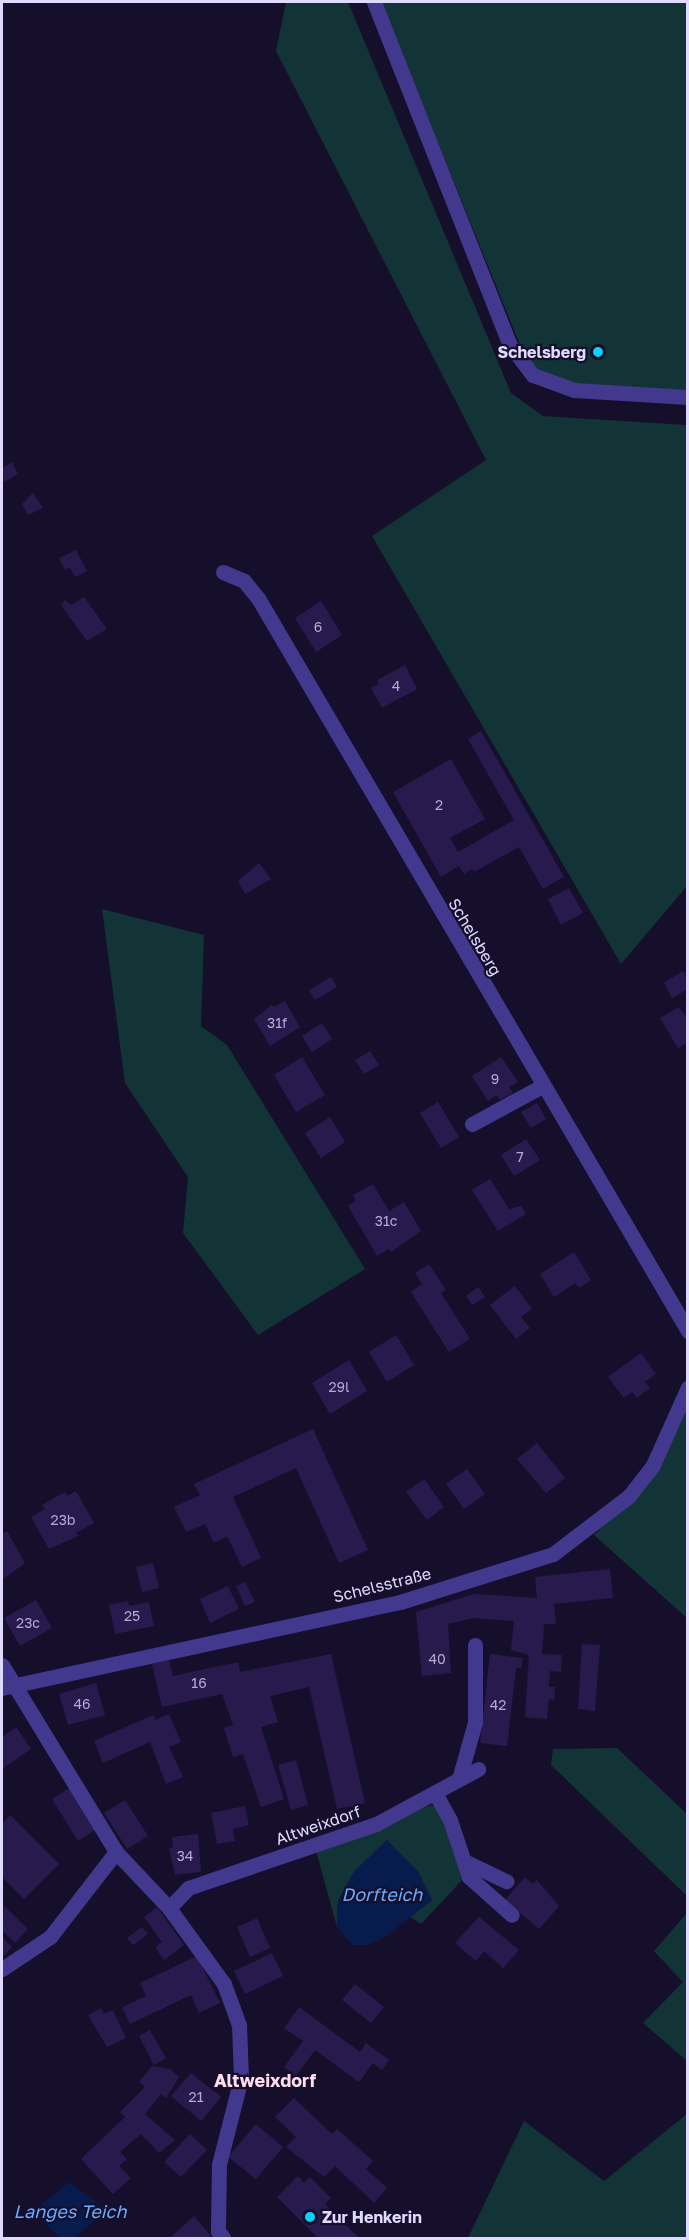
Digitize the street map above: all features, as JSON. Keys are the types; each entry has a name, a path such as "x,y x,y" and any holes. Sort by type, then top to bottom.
{"street":[{"path":"374,2 510,345 533,375 574,390 687,397"},
{"name":"Schelsberg","path":"223,572 244,581 258,598 687,1331"},
{"path":"472,1124 542,1086"},
{"name":"Schelsstraße","path":"7,1686 400,1602 553,1554 629,1496 653,1465 687,1387"},
{"path":"459,1779 475,1722 475,1645"},
{"path":"2,1665 7,1686 116,1852 169,1908 224,1984 239,2025 241,2078 219,2164 216,2191 218,2231 223,2238"},
{"name":"Altweixdorf","path":"169,1908 188,1888 376,1824 478,1769"},
{"path":"435,1793 450,1820 469,1877 512,1915"},
{"path":"2,1969 50,1937 116,1852"},
{"path":"464,1861 473,1862 506,1881"}],"green space":[{"path":"286,2 348,2 511,393 543,416 687,425 687,886 621,964 372,536 486,460 276,51"},
{"path":"381,2 687,2 687,392 576,387 554,380 527,362"},
{"path":"102,909 204,935 201,1026 227,1045 365,1269 258,1335 183,1233 188,1177 125,1083"},
{"path":"687,1409 687,1618 594,1535 659,1471"},
{"path":"617,1748 687,1814 687,1896 551,1765 553,1749"},
{"path":"431,1805 438,1807 466,1876 421,1924 410,1917 432,1900 387,1840 354,1872 338,1901 337,1927 316,1851"},
{"path":"687,1913 687,2061 643,2023 683,1982 654,1951"},
{"path":"687,2114 687,2238 468,2238 524,2121 604,2181"}],"water":[{"name":"Dorfteich","path":"387,1840 418,1871 432,1900 385,1937 368,1945 352,1945 337,1927 338,1901 354,1872"},
{"name":"Langes Teich","path":"69,2182 107,2210 74,2238 60,2238 33,2212"}],"building":[{"path":"12,462 18,474 4,482 2,468"},
{"path":"33,493 43,508 28,515 22,504"},
{"path":"76,550 87,571 75,577 70,567 65,570 59,558"},
{"path":"84,597 107,629 87,641 61,605 65,600 71,605"},
{"path":"321,601 342,635 316,652 295,618"},
{"path":"405,665 417,689 382,708 371,688 379,684 377,680"},
{"path":"481,731 564,877 543,889 519,847 474,872 472,869 464,874 459,866 441,877 393,792 451,759 485,819 450,838 458,852 514,820 468,739"},
{"path":"259,863 271,879 245,894 238,881"},
{"path":"569,888 583,913 561,925 548,899"},
{"path":"684,971 688,989 672,998 664,982"},
{"path":"331,977 337,987 315,1000 309,990"},
{"path":"285,1001 300,1027 270,1046 254,1019 272,1005 274,1007"},
{"path":"679,1007 688,1020 688,1048 685,1044 678,1048 660,1018"},
{"path":"322,1023 332,1039 312,1052 302,1036"},
{"path":"370,1051 379,1065 364,1074 355,1060"},
{"path":"302,1057 325,1095 296,1112 274,1075"},
{"path":"501,1057 518,1082 509,1087 513,1093 500,1100 497,1095 488,1101 472,1076"},
{"path":"438,1102 459,1137 441,1148 420,1113"},
{"path":"537,1103 546,1119 531,1128 521,1112"},
{"path":"330,1117 345,1142 321,1158 305,1133"},
{"path":"526,1139 540,1160 514,1176 501,1155"},
{"path":"490,1179 509,1209 521,1206 526,1214 498,1231 472,1190"},
{"path":"373,1184 389,1211 404,1202 421,1231 391,1252 389,1249 377,1256 348,1206 356,1201 353,1195"},
{"path":"574,1252 591,1280 579,1288 575,1283 554,1297 540,1274"},
{"path":"429,1264 446,1290 441,1293 470,1339 449,1352 411,1292 422,1284 415,1273"},
{"path":"515,1286 532,1309 521,1317 530,1328 516,1339 490,1305"},
{"path":"478,1287 485,1297 472,1305 466,1296"},
{"path":"396,1335 414,1365 387,1382 369,1352"},
{"path":"641,1353 656,1374 645,1382 650,1388 637,1398 632,1392 624,1398 608,1377"},
{"path":"349,1360 367,1391 330,1414 312,1383"},
{"path":"313,1429 368,1550 339,1563 296,1468 233,1497 261,1558 242,1567 227,1536 214,1543 205,1524 186,1532 174,1507 200,1495 194,1484"},
{"path":"537,1443 565,1478 546,1493 517,1459"},
{"path":"467,1469 485,1494 464,1509 446,1484"},
{"path":"424,1479 444,1507 427,1520 406,1492"},
{"path":"76,1491 94,1523 76,1533 78,1536 49,1549 31,1517 45,1509 42,1505 65,1492 67,1496"},
{"path":"7,1531 25,1563 2,1580 2,1534"},
{"path":"153,1563 159,1588 142,1592 136,1567"},
{"path":"610,1569 613,1598 554,1604 556,1624 544,1624 542,1654 562,1655 561,1672 550,1671 549,1687 555,1687 554,1700 549,1699 547,1719 525,1717 529,1655 511,1650 514,1621 473,1618 448,1624 451,1673 422,1676 416,1612 474,1594 537,1598 535,1577"},
{"path":"245,1582 255,1602 245,1606 236,1586"},
{"path":"228,1586 239,1609 210,1623 200,1599"},
{"path":"36,1600 52,1628 20,1646 4,1618"},
{"path":"128,1601 129,1606 149,1602 154,1626 115,1634 109,1605"},
{"path":"582,1644 600,1645 595,1711 578,1709"},
{"path":"331,1654 365,1803 337,1809 309,1687 270,1696 278,1722 261,1727 284,1799 261,1807 243,1754 233,1757 224,1728 233,1725 222,1694 162,1707 152,1664 169,1660 173,1676 238,1662 240,1672"},
{"path":"490,1654 523,1658 521,1668 516,1668 507,1746 480,1743"},
{"path":"96,1683 105,1715 68,1725 59,1694"},
{"path":"169,1714 181,1742 169,1747 183,1777 166,1784 150,1742 103,1763 94,1741 153,1715 156,1720"},
{"path":"16,1727 31,1749 2,1769 2,1737"},
{"path":"296,1760 308,1805 291,1810 278,1765"},
{"path":"71,1787 98,1828 78,1841 52,1799"},
{"path":"125,1800 148,1836 127,1849 104,1813"},
{"path":"245,1806 249,1825 233,1829 235,1841 217,1844 211,1813"},
{"path":"10,1815 59,1864 24,1899 2,1877 2,1824"},
{"path":"198,1834 201,1872 175,1875 169,1848 173,1848 172,1837"},
{"path":"525,1877 533,1884 537,1880 559,1906 539,1929 505,1900"},
{"path":"4,1906 28,1929 15,1943 2,1930"},
{"path":"157,1907 184,1945 164,1960 155,1947 162,1942 144,1917"},
{"path":"479,1917 519,1950 503,1968 484,1951 476,1961 455,1943"},
{"path":"257,1918 270,1948 250,1957 237,1927"},
{"path":"142,1927 148,1934 133,1945 127,1938"},
{"path":"2,1937 12,1947 2,1958"},
{"path":"272,1953 283,1976 245,1994 234,1971"},
{"path":"197,1956 220,2003 199,2013 191,1995 130,2024 122,2007 146,1996 140,1983"},
{"path":"355,1984 384,2007 371,2023 342,2000"},
{"path":"299,2007 360,2052 366,2043 389,2060 382,2070 373,2063 359,2082 315,2050 296,2076 284,2067 303,2041 284,2028"},
{"path":"101,2008 104,2014 113,2010 126,2038 107,2047 88,2015"},
{"path":"150,2030 166,2058 154,2065 139,2036"},
{"path":"152,2066 170,2069 179,2077 166,2098 161,2094 145,2114 175,2140 159,2153 141,2134 120,2152 127,2159 119,2166 131,2178 113,2194 81,2159 125,2117 120,2112 145,2087 139,2082"},
{"path":"191,2073 221,2097 201,2121 171,2096"},
{"path":"294,2098 332,2134 337,2129 373,2161 366,2169 387,2188 374,2203 335,2166 324,2177 286,2147 296,2137 275,2117"},
{"path":"256,2124 283,2147 256,2179 228,2157"},
{"path":"190,2134 207,2150 181,2177 164,2162"},
{"path":"298,2176 304,2183 310,2177 331,2198 325,2204 359,2238 318,2238 277,2197"},
{"path":"194,2216 212,2237 170,2238"}],"place":[{"name":"Schelsberg","path":"598,352"},
{"name":"Zur Henkerin","path":"310,2217"}],"district":[{"name":"Altweixdorf","path":"265,2080"}]}
